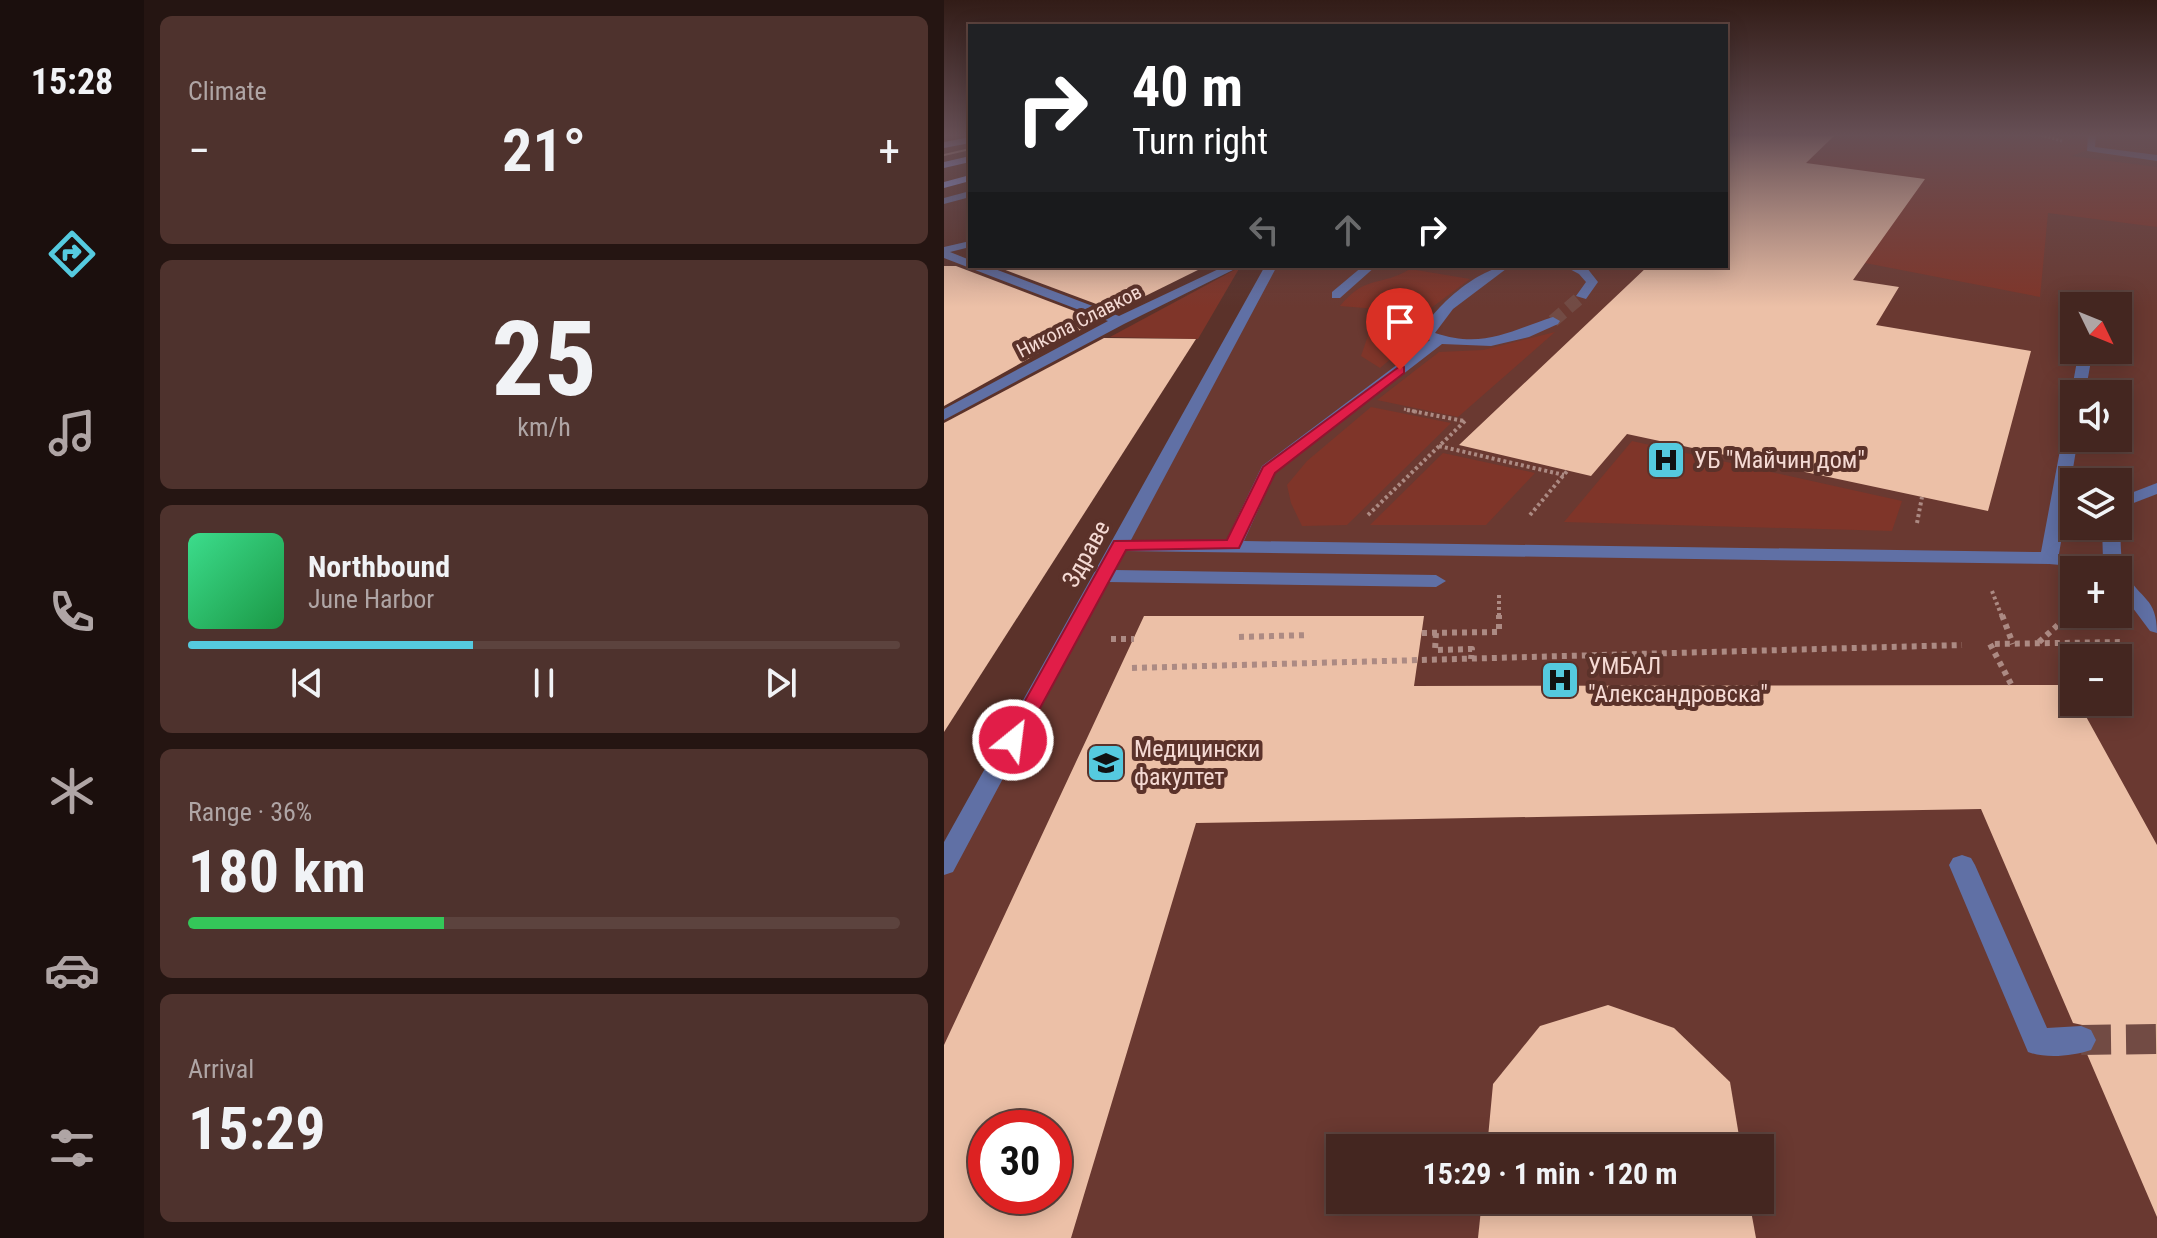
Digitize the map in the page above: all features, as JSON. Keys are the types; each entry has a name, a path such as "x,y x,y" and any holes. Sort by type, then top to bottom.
{"street":[{"path":"944,201 968,195"},
{"path":"944,252 968,245"},
{"path":"944,252 968,263"},
{"path":"981,268 1119,321"},
{"name":"Никола Славков","path":"944,415 1119,321 1231,268"},
{"name":"Здраве","path":"944,865 1270,268"},
{"path":"1336,295 1368,268"},
{"path":"1501,268 1430,324 1427,335 1439,340 1462,342 1507,339 1542,328 1553,321"},
{"path":"1575,268 1583,271 1592,282 1582,296"},
{"path":"1233,545 1268,470 1439,340"},
{"path":"2049,558 2068,452"},
{"path":"2132,498 2157,488"},
{"path":"1120,545 2060,560"},
{"path":"1102,576 1436,581"},
{"path":"2132,592 2157,627"},
{"path":"1962,865 2038,1042 2081,1040"}],"path":[{"path":"1335,547 1465,421 1361,400"},
{"path":"1439,446 1566,473 1550,492"},
{"path":"1919,510 1922,497"},
{"path":"1978,557 2013,644"},
{"path":"1422,633 1499,632 1499,595"},
{"path":"2037,644 2060,623"},
{"path":"1436,633 1435,650 1472,649 1471,659"},
{"path":"1239,637 1309,635"},
{"path":"2011,684 1990,644 2129,642"},
{"path":"1132,668 1962,645"}],"shaded area":[{"name":"УМБАЛ \"Александровска\"","path":"1728,192 2157,192 2157,1238 944,1238 944,865 1270,268 1728,268"},
{"path":"1728,192 2157,192 2157,227 2048,213 2040,297 1728,236"},
{"path":"1238,268 1239,268 1198,339 1110,337"},
{"path":"1410,269 1470,279 1411,323 1411,342 1380,368 1361,356 1377,309 1340,306 1358,289"},
{"path":"1555,332 1458,417 1377,400 1439,352 1483,350"},
{"path":"1371,407 1451,423 1347,525 1302,526 1291,503 1287,485 1307,461"},
{"path":"1632,441 1902,501 1892,531 1564,522"},
{"path":"1443,453 1535,473 1486,525 1370,525"}],"building":[{"path":"1728,192 1916,192 1853,280 1899,287 1876,325 2031,351 1988,511 1627,434 1591,476 1459,445 1646,268 1728,268"},
{"path":"944,266 956,266 1098,320 944,406"},
{"path":"1000,268 1202,268 1115,311"},
{"path":"1104,338 1196,339 944,732 944,423"},
{"path":"1144,616 1424,616 1414,686 2060,685 2060,716 2086,716 2157,845 2157,1217 2087,1054 2094,1051 2099,1039 2092,1027 2073,1023 1981,809 1196,823 1071,1238 944,1238 944,1045"},
{"path":"1608,1005 1674,1028 1730,1082 1739,1134 1488,1134 1493,1084 1540,1026"},
{"path":"1481,1214 1752,1214 1756,1238 1478,1238"}],"tunnel":[{"path":"1553,321 1582,296"},
{"path":"2081,1040 2157,1039"}],"place":[{"name":"УБ \"Майчин дом\"","path":"1666,460"},
{"name":"УМБАЛ \"Александровска\"","path":"1560,680"},
{"name":"Медицински факултет","path":"1106,763"}],"route":[{"path":"1013,740 1120,545 1233,545 1268,470 1400,370"}]}
